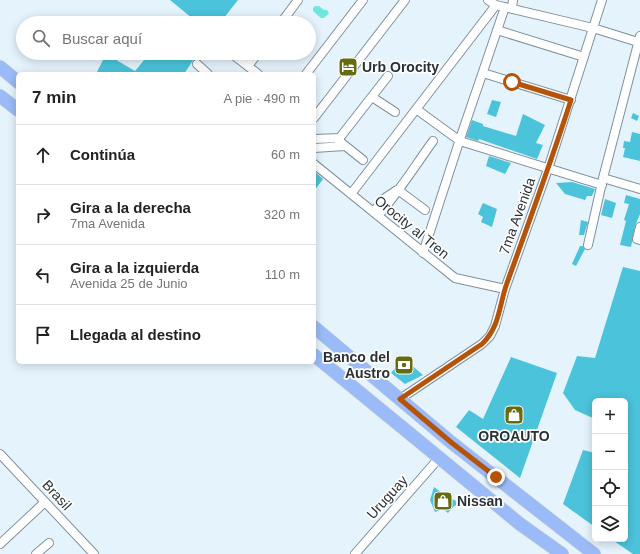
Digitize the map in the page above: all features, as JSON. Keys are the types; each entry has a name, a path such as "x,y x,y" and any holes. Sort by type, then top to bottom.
{"main road":[{"path":"0,67 16,80"},
{"path":"0,96 16,108"},
{"path":"316,329 452,443 594,554"},
{"path":"316,357 520,524 562,554"}],"street":[{"path":"286,16 298,0"},
{"path":"308,72 363,0"},
{"path":"316,115 405,0"},
{"path":"488,0 496,5 639,39 637,61 602,182 588,245"},
{"path":"423,253 496,30 514,0"},
{"name":"7ma Avenida","path":"400,399 482,344 490,336 495,326 505,289 571,100 602,0"},
{"path":"351,194 496,5"},
{"path":"496,30 584,58"},
{"path":"240,60 256,72"},
{"path":"248,66 253,60"},
{"path":"197,64 206,72"},
{"path":"482,73 571,100"},
{"path":"363,160 338,140 388,76"},
{"path":"372,97 395,112"},
{"path":"416,109 460,141 548,169 640,190"},
{"path":"316,139 340,138"},
{"path":"376,214 385,198 398,190 433,141"},
{"path":"316,148 345,146"},
{"name":"Orocity al Tren","path":"316,166 455,278 505,289"},
{"path":"398,190 425,210"},
{"path":"638,240 640,227"},
{"name":"Brasil","path":"0,454 94,554"},
{"name":"Uruguay","path":"354,554 440,457"},
{"path":"0,544 45,502"},
{"path":"36,554 49,543"}],"shaded area":[{"path":"315,6 319,6 324,10 327,10 329,13 324,18 321,18 313,11"}],"building":[{"path":"170,0 238,0 225,16 189,16"},
{"path":"103,60 116,60 135,71 144,60 193,60 185,72 97,72"},
{"path":"492,100 501,102 496,117 487,114"},
{"path":"633,113 639,116 637,121 631,118"},
{"path":"523,114 545,125 536,143 543,145 537,159 479,139 478,141 466,137 472,120 483,124 483,126 516,136"},
{"path":"632,132 640,134 640,161 623,157 625,148 623,148 624,141 630,142"},
{"path":"489,156 511,163 505,174 486,166"},
{"path":"316,173 323,179 316,188"},
{"path":"572,182 595,189 592,196 587,196 585,200 565,194 556,183"},
{"path":"626,195 640,199 640,214 635,226 631,247 620,245 626,221 624,220 629,204 624,203"},
{"path":"605,199 616,203 612,218 601,215"},
{"path":"483,203 497,209 492,227 481,222 483,217 478,214"},
{"path":"581,220 588,222 584,235 579,235"},
{"path":"580,246 583,246 585,249 576,266 572,264"},
{"path":"623,267 640,271 640,554 633,554 615,542 628,542 628,398 592,398 592,418 575,410 563,393 577,356 595,358"},
{"name":"OROAUTO","path":"511,357 557,373 520,478 456,427 469,410 483,419"},
{"name":"Banco del Austro","path":"403,358 423,375 405,384 391,373"},
{"path":"583,450 592,452 592,525 563,504"},
{"name":"Nissan","path":"434,487 450,499 455,500 456,505 448,513 443,509 435,512 430,500"}],"place":[{"name":"Urb Orocity","path":"348,67"},
{"name":"Banco del Austro","path":"404,365"},
{"name":"OROAUTO","path":"514,415"},
{"name":"Nissan","path":"443,501"}],"route":[{"path":"496,477 452,443 400,399 482,344 490,336 495,326 505,289 571,100 512,82"}]}
